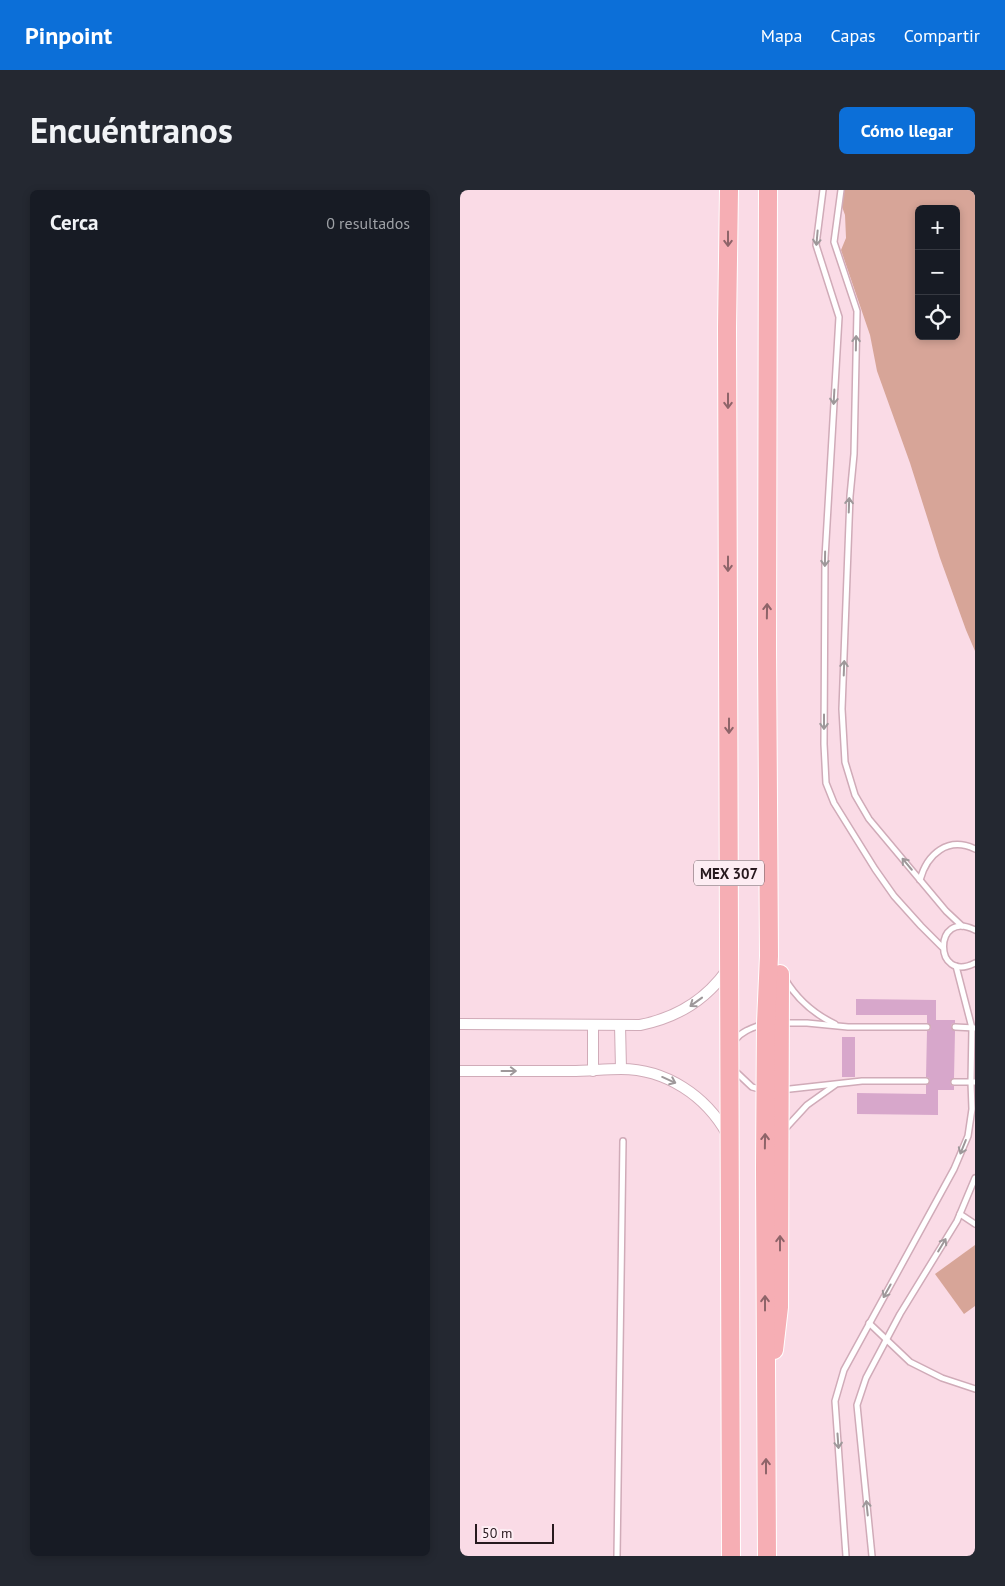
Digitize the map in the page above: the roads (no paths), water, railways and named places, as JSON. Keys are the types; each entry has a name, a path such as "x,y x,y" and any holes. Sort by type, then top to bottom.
{"highway":[{"name":"MEX 307","path":"729,190 731,1556"},
{"name":"MEX 307","path":"768,190 767,648 769,956 773,1023"},
{"path":"767,648 775,667 778,693 780,969 773,1023 766,1377 767,1556"},
{"path":"766,1377 775,1344 779,1308 780,1137 772,1091"}],"street":[{"path":"460,1024 640,1025 652,1023 682,1011 711,990 729,967"},
{"path":"593,1025 593,1071"},
{"path":"620,1025 621,1069"},
{"path":"460,1071 593,1071 621,1069 655,1074 680,1085 700,1100 730,1138"}],"lane":[{"path":"823,190 816,246 839,317 825,558 824,744 826,783 834,803 874,869 905,908 942,947 946,959 956,966 969,966 975,963"},
{"path":"841,190 834,242 857,312 854,454 850,496 842,709 845,762 855,795 869,819 946,911 962,926"},
{"path":"920,880 924,866 934,854 948,846 962,843 975,848"},
{"path":"969,927 975,921"},
{"path":"942,947 946,935 956,928 962,926 975,930"},
{"path":"846,1556 835,1402 844,1370 954,1168 968,1136 972,1108 974,1028 956,966"},
{"path":"780,969 802,1001 819,1015 838,1026"},
{"path":"730,1047 739,1035 748,1029 773,1023 807,1022 838,1026 927,1027"},
{"path":"955,1028 974,1028"},
{"path":"730,1066 752,1086 772,1091 862,1081 926,1081"},
{"path":"954,1082 973,1082"},
{"path":"780,1137 806,1105 839,1083"},
{"path":"618,1556 623,1141"},
{"path":"872,1556 857,1405 866,1378 960,1214 975,1178"},
{"path":"960,1214 975,1224"},
{"path":"869,1323 910,1362 942,1378 975,1389"}]}
